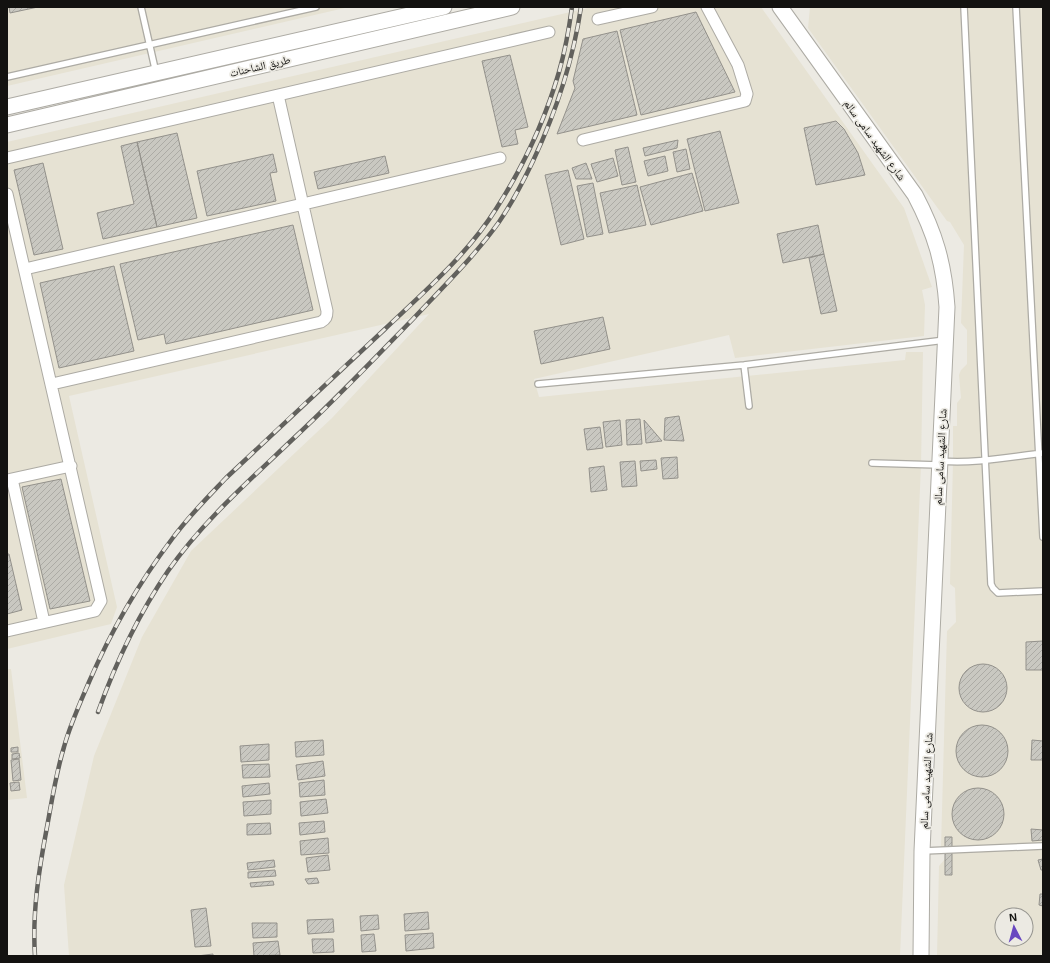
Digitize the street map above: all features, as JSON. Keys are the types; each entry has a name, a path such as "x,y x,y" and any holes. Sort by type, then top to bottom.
{"main road":[{"name":"طريق الشاحنات","path":"7,107 444,7"},
{"name":"طريق الشاحنات","path":"7,126 512,7"},
{"name":"شارع الشهيد سامى سالم","path":"780,7 915,195 926,215 939,252 945,283 947,307 922,851 921,956"},
{"path":"304,39 310,44 311,50 309,55"},
{"path":"74,92 74,103 80,109"},
{"path":"25,103 32,112 32,120"}],"street":[{"path":"598,19 652,7"},
{"path":"583,140 745,101 747,94 738,65 708,7"},
{"path":"7,158 549,32"},
{"path":"52,384 325,320 327,311 278,95"},
{"path":"25,269 500,158"},
{"path":"7,194 102,601 95,611 7,631"},
{"path":"44,622 10,479 71,466"}],"lane":[{"path":"141,7 156,73"},
{"path":"7,77 316,7"},
{"path":"964,7 991,584 998,593 1043,591"},
{"path":"1016,7 1041,453 1043,537"},
{"path":"538,384 744,365 945,340"},
{"path":"744,365 748,406"},
{"path":"872,463 939,463 986,460 1041,453"},
{"path":"922,851 1043,846"}],"shaded area":[{"path":"7,7 349,7 7,86"},
{"path":"592,7 761,7 904,208 932,287 922,290 925,305 924,336 735,358 729,335 534,379 539,397 905,360 906,352 923,352 921,465 900,956 69,956 64,885 94,756 142,637 191,551 332,418 429,314 69,396 117,607 111,624 7,649 7,142"},
{"path":"810,7 1043,7 1043,956 937,956 939,866 945,859 945,853 941,847 947,631 956,622 955,588 950,584 953,426 957,426 957,403 961,398 959,375 961,370 967,364 967,330 961,323 964,245 950,222 947,221 808,28"},
{"path":"7,669 11,669 27,798 7,800"}],"building":[{"path":"9,7 38,7 10,13"},
{"path":"696,12 735,92 641,115 620,30"},
{"path":"617,31 637,115 557,134 575,88 573,81 583,39"},
{"path":"510,55 528,127 515,130 518,144 502,147 482,61"},
{"path":"836,121 844,129 858,153 865,175 816,185 804,128"},
{"path":"720,131 739,203 705,211 687,139"},
{"path":"177,133 197,218 157,227 137,142"},
{"path":"678,140 677,148 645,156 643,148"},
{"path":"137,142 157,227 103,239 97,213 134,204 121,146"},
{"path":"628,147 636,182 622,185 615,150"},
{"path":"686,149 690,169 677,172 673,152"},
{"path":"273,154 277,172 270,173 276,201 207,216 197,171"},
{"path":"385,156 389,173 318,189 314,172"},
{"path":"665,156 668,171 648,176 644,161"},
{"path":"613,158 618,176 597,182 591,164"},
{"path":"43,163 63,249 34,255 14,170"},
{"path":"586,163 592,179 576,179 572,168"},
{"path":"568,170 584,239 561,245 545,175"},
{"path":"692,173 703,211 651,225 640,187"},
{"path":"593,183 603,234 587,237 577,186"},
{"path":"637,185 646,225 609,233 600,193"},
{"path":"293,225 313,310 166,344 164,334 138,340 120,264"},
{"path":"818,225 824,254 783,263 777,234"},
{"path":"824,254 837,311 821,314 809,258"},
{"path":"114,266 134,351 59,368 40,283"},
{"path":"603,317 610,349 541,364 534,331"},
{"path":"679,416 684,441 664,440 665,418"},
{"path":"640,419 642,444 627,445 626,420"},
{"path":"620,420 622,445 606,447 603,422"},
{"path":"644,420 662,441 646,443"},
{"path":"600,427 603,448 587,450 584,429"},
{"path":"677,457 678,478 663,479 661,458"},
{"path":"656,460 657,469 641,471 640,461"},
{"path":"635,461 637,486 622,487 620,462"},
{"path":"604,466 607,490 591,492 589,468"},
{"path":"61,479 90,601 50,609 22,487"},
{"path":"7,554 9,554 22,610 7,614"},
{"path":"1043,641 1043,670 1026,670 1026,642"},
{"path":"983,664 992,666 1000,671 1005,679 1007,688 1005,697 1000,705 992,710 983,712 974,710 966,705 961,697 959,688 961,679 966,671 974,666"},
{"path":"977,725 987,725 1001,732 1008,746 1008,756 1001,770 987,777 977,777 967,773 960,766 956,756 956,746 960,736 967,729"},
{"path":"323,740 324,755 296,757 295,742"},
{"path":"1032,740 1043,741 1043,760 1031,760"},
{"path":"269,744 269,760 241,762 240,746"},
{"path":"18,747 18,752 11,752 11,748"},
{"path":"19,753 20,758 12,759 12,754"},
{"path":"19,759 21,780 13,781 11,760"},
{"path":"323,761 325,776 298,780 296,765"},
{"path":"269,764 270,777 243,778 242,765"},
{"path":"324,780 325,795 300,797 299,783"},
{"path":"19,782 20,790 11,791 10,783"},
{"path":"269,783 270,794 243,797 242,786"},
{"path":"973,788 983,788 997,795 1004,809 1004,819 997,833 983,840 973,840 963,836 956,829 952,819 952,809 956,799 963,792"},
{"path":"326,799 328,813 301,816 300,802"},
{"path":"271,800 271,814 244,816 243,802"},
{"path":"324,821 325,832 300,835 299,823"},
{"path":"270,823 271,834 247,835 247,824"},
{"path":"1031,829 1043,830 1043,840 1032,841"},
{"path":"945,837 952,837 952,875 945,875"},
{"path":"328,838 329,853 301,855 300,841"},
{"path":"328,855 330,870 308,872 306,858"},
{"path":"1043,859 1043,870 1041,870 1038,860"},
{"path":"274,860 275,867 248,870 247,863"},
{"path":"275,870 276,876 248,878 248,872"},
{"path":"317,878 319,883 308,884 305,879"},
{"path":"273,881 274,885 251,887 250,883"},
{"path":"1040,894 1043,894 1043,906 1039,905"},
{"path":"206,908 211,946 195,947 191,910"},
{"path":"428,912 429,929 405,931 404,914"},
{"path":"378,915 379,929 361,931 360,916"},
{"path":"333,919 334,932 308,934 307,920"},
{"path":"252,923 277,923 277,937 253,938"},
{"path":"433,933 434,948 406,951 405,935"},
{"path":"374,934 376,951 362,952 361,935"},
{"path":"312,939 333,939 334,952 313,953"},
{"path":"278,941 280,955 254,956 253,943"},
{"path":"213,954 213,956 197,956"}],"railway":[{"path":"35,956 34,924 39,875 52,797 61,757 72,722 89,682 106,644 126,608 148,573 178,531 205,500 226,478 430,287 485,226 506,193 524,160 547,108 567,40 572,7"},
{"path":"98,712 128,639 157,588 181,553 211,518 354,380 446,285 499,222 525,177 549,124 563,86 578,27 581,7"}]}
